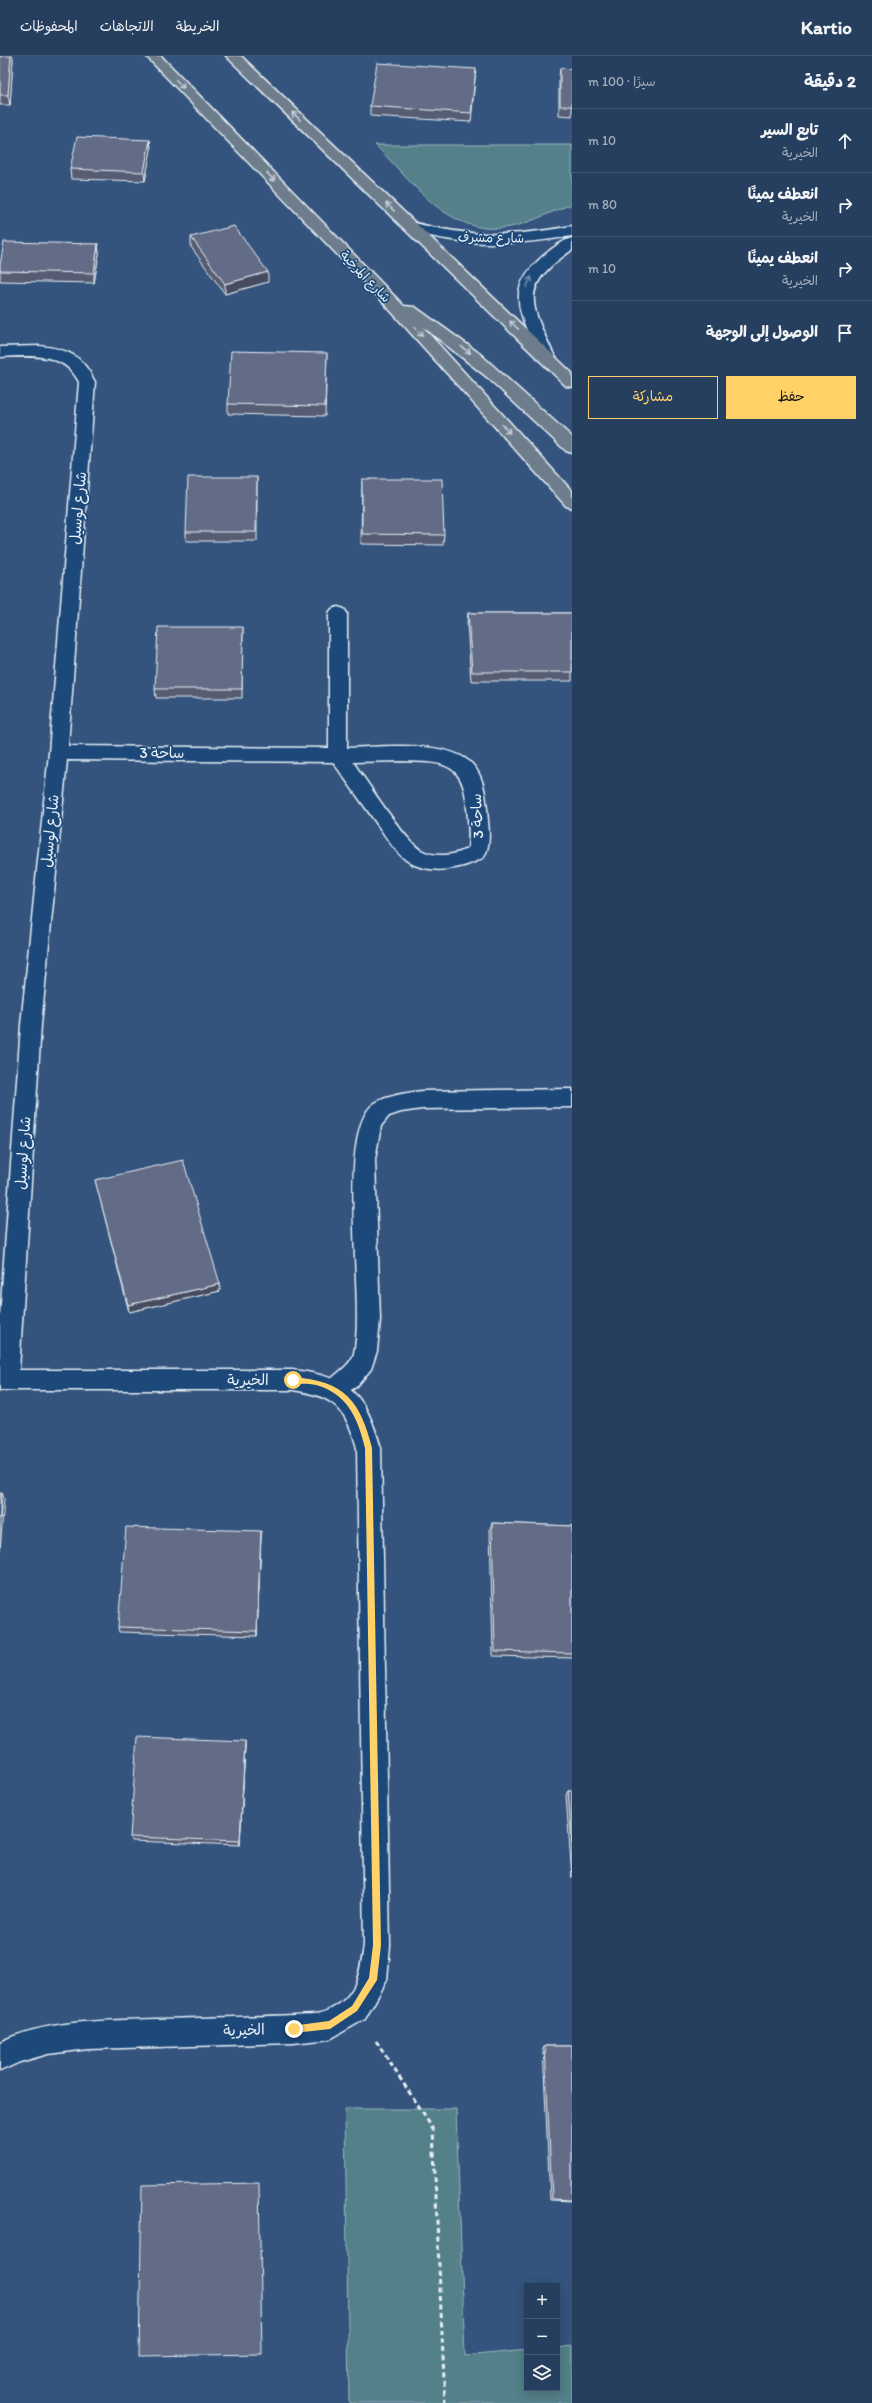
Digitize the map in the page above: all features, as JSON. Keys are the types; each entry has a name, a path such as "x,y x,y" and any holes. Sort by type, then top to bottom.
{"highway":[{"name":"شارع المرخية","path":"153,56 387,297 572,502"},
{"path":"233,56 548,357 572,382"},
{"path":"387,297 436,327 472,354 572,447"}],"street":[{"name":"شارع مشرف","path":"411,227 457,238 493,240 540,237 572,231"},
{"path":"548,357 527,314 525,292 535,270 572,243"},
{"name":"شارع لوسيل","path":"0,352 48,352 63,356 83,369 87,382 58,753 31,1025 4,1380"},
{"path":"338,613 338,755"},
{"name":"ساحة 3","path":"58,753 338,755 429,756 459,764 467,771 476,786 480,841 477,852 464,860 443,862 427,860 413,855 398,840 338,755"},
{"path":"335,1389 348,1380 363,1362 366,1351 369,1320 364,1159 371,1123 382,1110 400,1103 422,1100 572,1098"},
{"name":"الخيرية","path":"0,2057 16,2049 48,2040 88,2035 294,2029 330,2025 355,2008 373,1980 377,1945 369,1448 362,1422 347,1400 335,1389 315,1382 293,1380 4,1380"}],"path":[{"path":"355,2008 433,2129 445,2403"}],"green space":[{"path":"375,145 572,145 572,204 515,226 492,228 472,225 453,217 436,206 420,192"},
{"path":"345,2109 456,2109 465,2356 524,2350 524,2391 560,2391 560,2348 572,2346 572,2403 349,2403"}],"building":[{"path":"0,56 11,56 8,95 0,95"},
{"path":"377,63 476,69 471,113 370,106"},
{"path":"560,68 572,69 572,106 560,106"},
{"path":"77,137 150,140 144,172 70,169"},
{"path":"234,226 268,272 225,284 191,237"},
{"path":"4,242 98,244 94,273 0,271"},
{"path":"231,351 327,353 325,406 228,404"},
{"path":"188,477 257,477 256,532 186,532"},
{"path":"362,479 442,479 444,535 362,534"},
{"path":"468,613 572,613 572,672 472,672"},
{"path":"158,627 243,627 242,689 155,689"},
{"path":"183,1160 220,1284 128,1305 95,1180"},
{"path":"0,1493 2,1493 0,1519"},
{"path":"492,1523 572,1526 572,1653 495,1651"},
{"path":"126,1527 261,1531 257,1631 118,1627"},
{"path":"137,1737 245,1741 240,1841 130,1837"},
{"path":"568,1791 572,1791 572,1844"},
{"path":"545,2046 572,2046 572,2200 552,2199"},
{"path":"259,2183 262,2354 139,2356 142,2185"}],"route":[{"path":"293,1380 315,1382 335,1389 347,1400 362,1422 369,1448 377,1945 373,1980 355,2008 330,2025 294,2029"}]}
